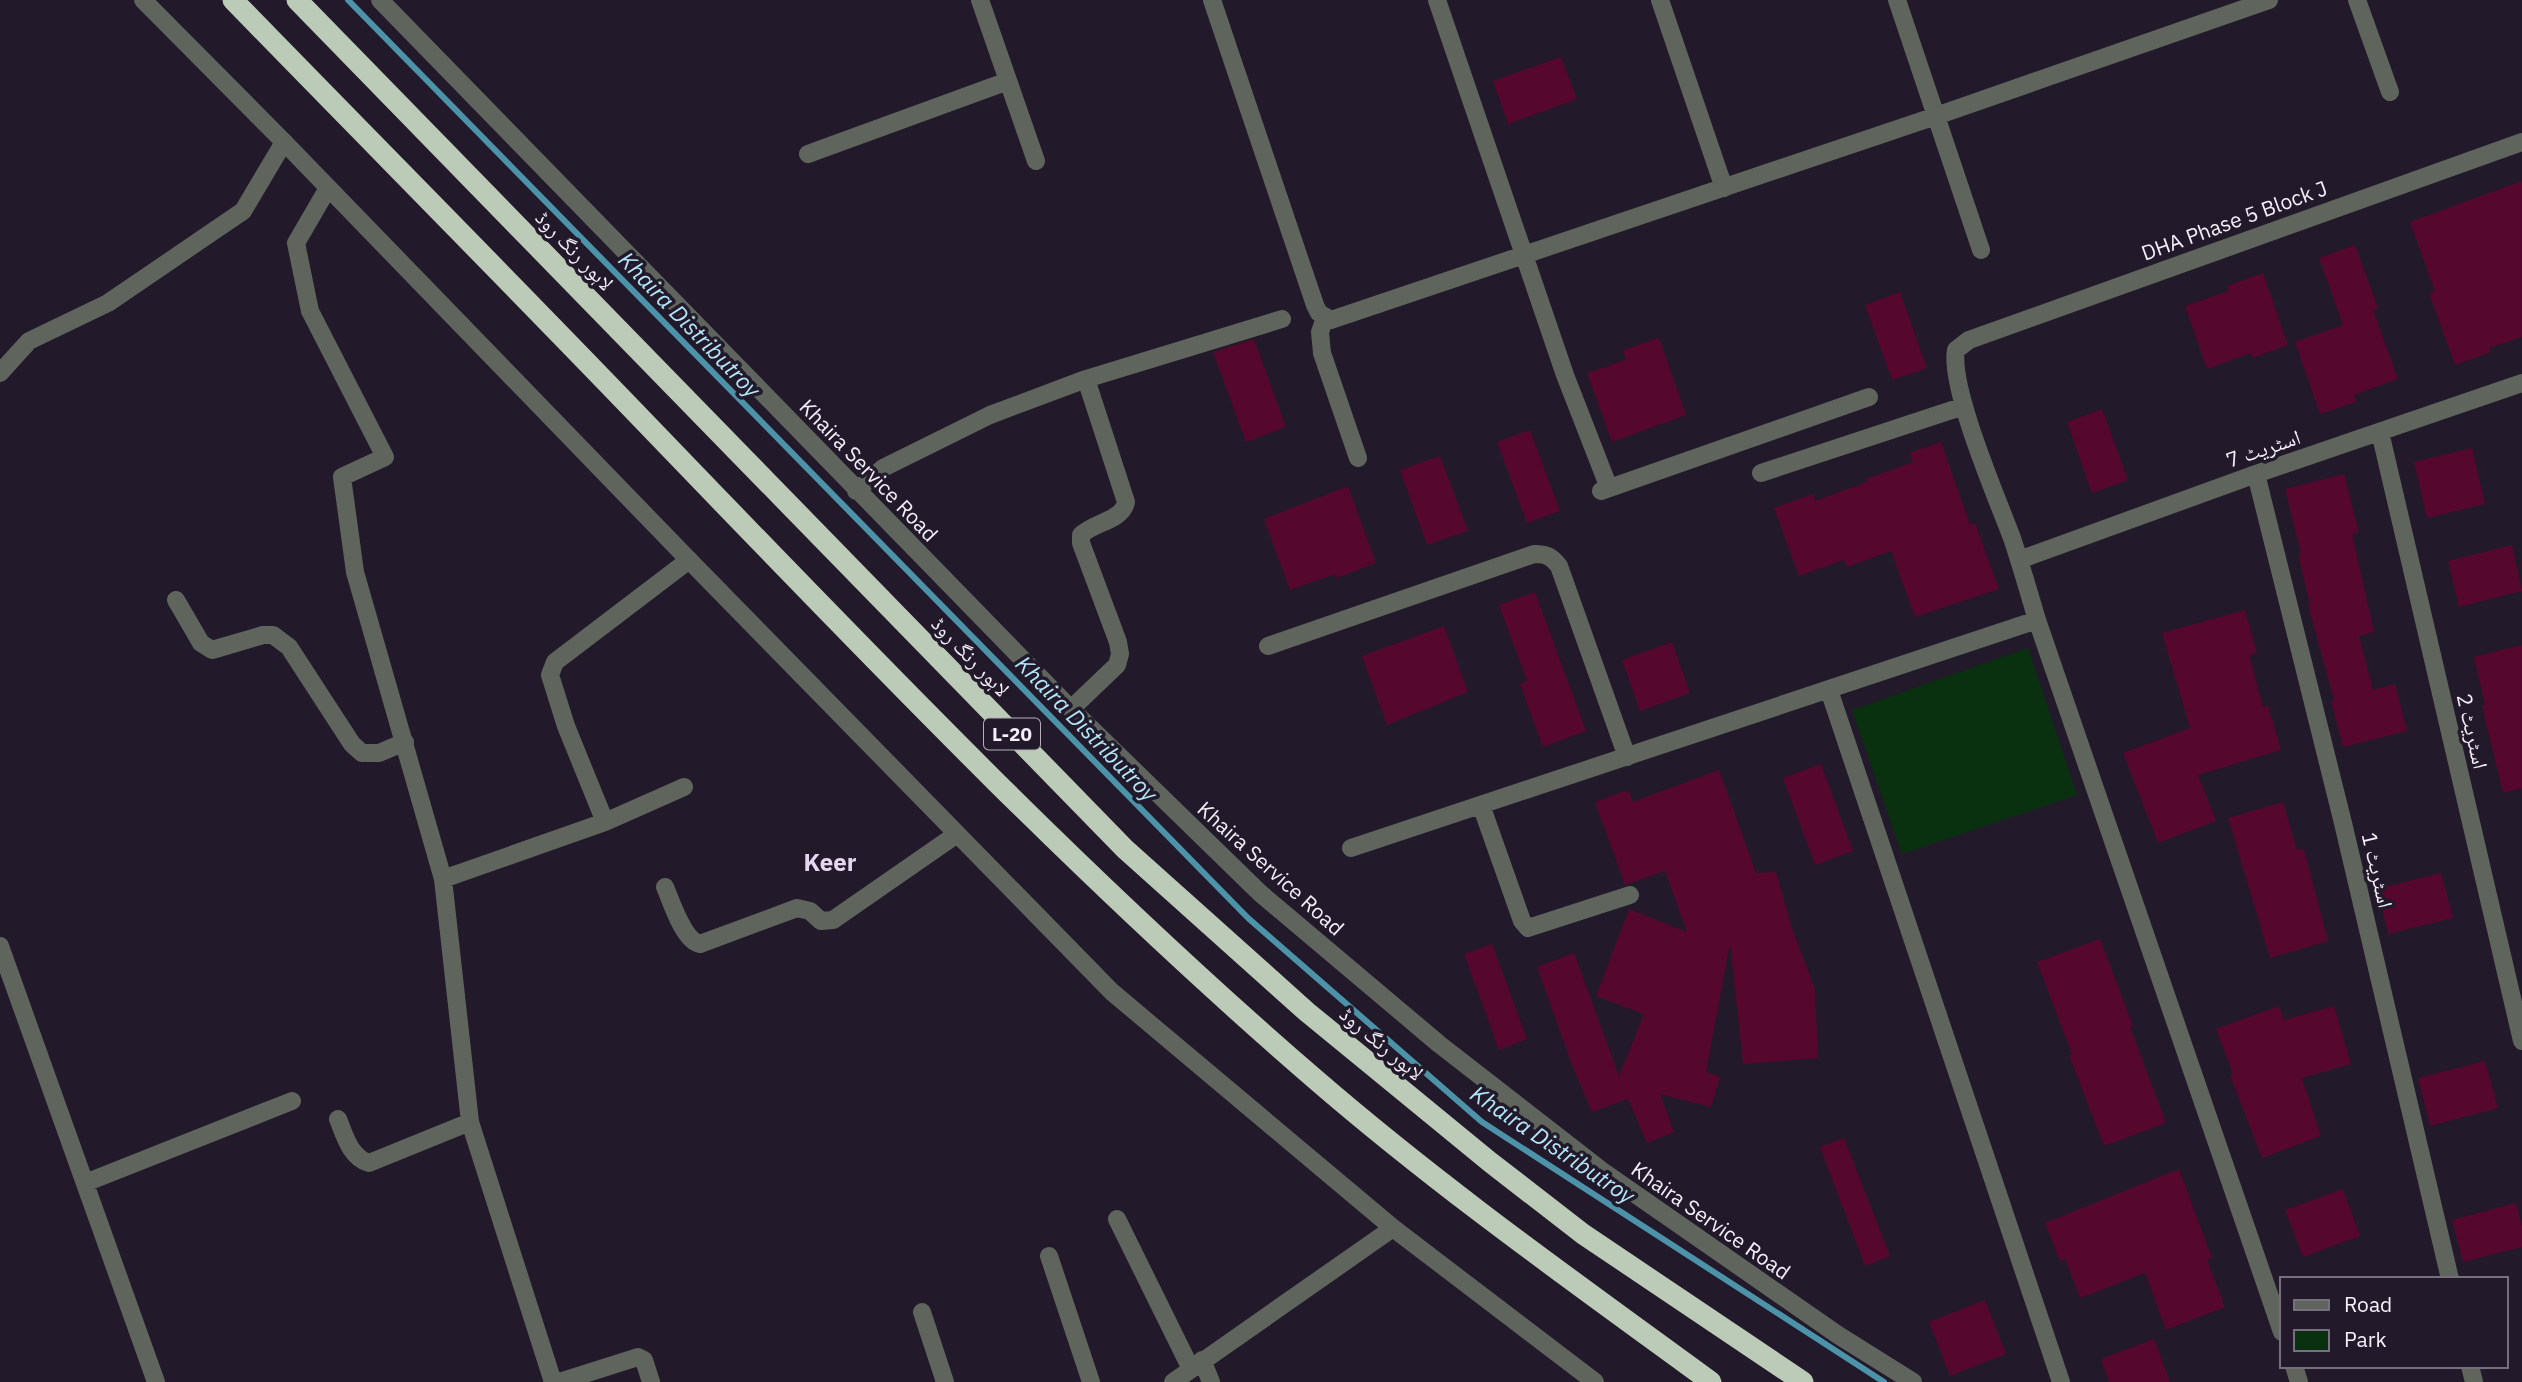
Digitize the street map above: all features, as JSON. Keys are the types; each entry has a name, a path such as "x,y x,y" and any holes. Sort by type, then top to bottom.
{"highway":[{"name":"L-20","path":"233,0 883,670 1105,891 1317,1081 1472,1207 1712,1382"},
{"name":"لاہور رنگ روڈ","path":"297,0 1125,849 1307,1012 1480,1154 1583,1234 1803,1382"}],"street":[{"path":"143,0 1112,992 1393,1228 1595,1382"},
{"name":"Khaira Service Road","path":"380,0 856,491 1071,709 1260,893 1439,1044 1605,1173 1838,1335 1913,1382"},
{"path":"979,0 1036,161"},
{"path":"1212,0 1315,305 1325,318 1338,319 2269,0"},
{"path":"1437,0 1605,489 1869,397"},
{"path":"1660,0 1724,188"},
{"path":"1897,0 1981,250"},
{"path":"2357,0 2390,92"},
{"path":"807,154 1008,81"},
{"path":"0,373 29,341 108,303 243,211 284,142"},
{"name":"DHA Phase 5 Block J","path":"1964,406 1954,362 1956,350 1962,343 2522,142"},
{"path":"328,188 296,243 310,311 386,457 342,477 355,572 443,880 470,1122 553,1382"},
{"path":"1325,318 1320,332 1322,353 1358,458"},
{"path":"856,491 883,468 990,415 1086,379 1282,320"},
{"path":"1071,709 1117,665 1120,654 1081,543 1081,535 1087,529 1119,514 1125,509 1126,502 1086,379"},
{"name":"اسٹریٹ 7","path":"2019,560 2256,474 2522,383"},
{"path":"1761,473 1964,406 2280,1326"},
{"name":"اسٹریٹ 2","path":"2380,432 2522,1041"},
{"name":"اسٹریٹ 1","path":"2256,474 2343,823 2450,1277"},
{"path":"1268,646 1534,554 1544,554 1550,556 1559,566 1627,757"},
{"path":"605,822 566,726 550,675 555,662 689,560"},
{"path":"176,600 201,643 212,650 263,635 273,635 289,647 352,744 362,752 379,753 405,743"},
{"path":"1351,848 2037,620"},
{"path":"1829,690 2061,1382"},
{"path":"443,880 605,822 684,787"},
{"path":"1481,805 1522,921 1528,928 1630,894"},
{"path":"665,887 687,935 694,942 701,944 797,908 810,911 821,921 833,920 957,834"},
{"path":"0,946 156,1382"},
{"path":"85,1183 292,1101"},
{"path":"338,1119 359,1160 369,1163 470,1122"},
{"path":"1117,1219 1197,1364 1211,1382"},
{"path":"1173,1382 1393,1228"},
{"path":"1049,1256 1091,1382"},
{"path":"922,1312 945,1382"},
{"path":"559,1382 638,1357 644,1360 651,1382"}],"green space":[{"path":"2028,648 2077,795 1902,854 1852,710"}],"building":[{"path":"1561,57 1577,99 1508,124 1493,81"},
{"path":"2522,181 2522,337 2489,348 2491,352 2455,365 2429,293 2435,291 2410,222"},
{"path":"2355,245 2378,308 2373,310 2398,379 2354,395 2356,402 2320,414 2295,342 2343,325 2319,258"},
{"path":"2263,273 2288,345 2253,358 2251,353 2207,369 2185,306 2229,291 2227,286"},
{"path":"1900,292 1927,368 1892,380 1865,305"},
{"path":"1659,338 1686,415 1612,442 1587,373 1626,360 1623,350"},
{"path":"1254,339 1286,427 1246,442 1213,352"},
{"path":"2102,409 2128,480 2092,493 2067,422"},
{"path":"1530,430 1560,511 1527,523 1497,442"},
{"path":"1941,442 1970,525 1975,523 1999,589 1915,617 1891,551 1847,567 1844,560 1799,576 1774,508 1813,494 1815,501 1867,482 1866,479 1913,462 1909,453"},
{"path":"2472,448 2485,504 2427,518 2414,462"},
{"path":"1440,456 1468,531 1427,545 1400,470"},
{"path":"2344,474 2359,533 2352,534 2374,632 2359,636 2373,690 2395,684 2407,731 2343,747 2331,701 2334,700 2308,605 2298,554 2301,554 2285,489"},
{"path":"1348,486 1376,563 1336,578 1335,574 1290,590 1264,519"},
{"path":"2512,545 2522,591 2459,607 2448,561"},
{"path":"1535,592 1586,731 1543,747 1520,684 1527,681 1499,605"},
{"path":"2245,610 2257,653 2249,655 2263,707 2268,706 2281,750 2198,775 2216,821 2158,843 2123,753 2190,728 2162,633"},
{"path":"1444,626 1468,692 1387,725 1362,656"},
{"path":"1672,642 1690,693 1640,711 1622,660"},
{"path":"2522,645 2522,788 2503,793 2482,706 2485,705 2474,657"},
{"path":"1821,764 1853,851 1815,865 1783,778"},
{"path":"1719,770 1756,873 1776,872 1792,928 1815,990 1818,1058 1743,1064 1730,943 1706,1072 1720,1077 1711,1107 1660,1094 1674,1132 1647,1143 1628,1099 1592,1112 1537,967 1574,953 1619,1076 1644,1014 1596,996 1629,909 1687,932 1665,871 1625,885 1595,802 1628,790 1633,802"},
{"path":"2283,802 2297,850 2304,849 2328,941 2270,958 2228,818"},
{"path":"2441,873 2453,918 2388,934 2377,889"},
{"path":"2100,939 2166,1123 2104,1146 2037,962"},
{"path":"1492,944 1527,1039 1499,1050 1464,954"},
{"path":"2279,1006 2284,1020 2334,1006 2351,1064 2302,1078 2321,1136 2262,1158 2230,1075 2233,1074 2216,1029"},
{"path":"2485,1061 2498,1108 2430,1126 2418,1078"},
{"path":"1844,1138 1890,1256 1865,1266 1820,1147"},
{"path":"2179,1169 2212,1258 2207,1260 2225,1307 2166,1330 2145,1273 2080,1298 2065,1259 2060,1261 2045,1223"},
{"path":"2343,1189 2360,1236 2303,1257 2285,1210"},
{"path":"2516,1203 2522,1227 2522,1247 2463,1262 2452,1220"},
{"path":"1985,1300 2006,1354 1950,1376 1929,1322"},
{"path":"2154,1339 2170,1382 2109,1382 2101,1359"}],"waterway":[{"name":"Khaira Distributroy","path":"348,0 1248,918 1482,1122 1884,1382"}],"district":[{"name":"Keer","path":"830,862"}]}
